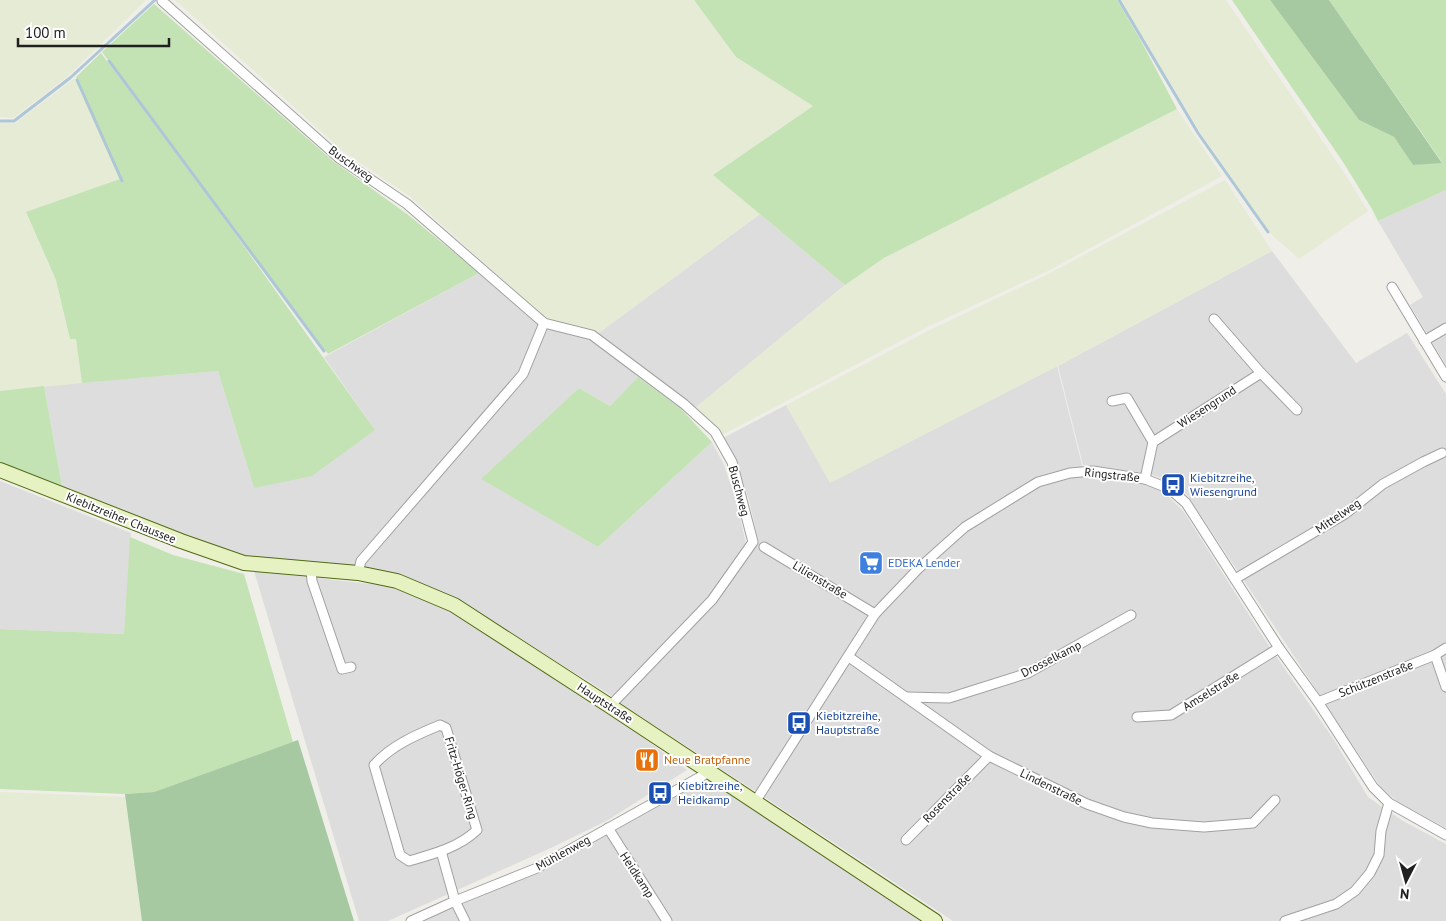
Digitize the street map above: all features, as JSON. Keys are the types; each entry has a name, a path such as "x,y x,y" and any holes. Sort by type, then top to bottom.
{"street":[{"name":"Buschweg","path":"162,1 340,158 407,204 544,324 592,335 684,404 715,432 732,462 753,542 712,600 610,706"},
{"path":"1392,287 1446,377"},
{"path":"1214,319 1297,410"},
{"path":"358,573 361,561 523,374 544,324"},
{"path":"1424,341 1446,328"},
{"name":"Wiesengrund","path":"1153,442 1261,372"},
{"path":"1112,401 1127,398 1153,442 1145,478"},
{"name":"Mittelweg","path":"1235,579 1345,514 1383,484 1442,453"},
{"name":"Kiebitzreiher Chaussee","path":"0,470 181,541 244,562"},
{"name":"Ringstraße","path":"755,802 875,614 918,569 965,527 1038,482 1070,473 1093,471 1145,478 1170,489 1186,503 1279,648 1318,702 1373,787 1390,803 1446,835"},
{"name":"Lilienstraße","path":"764,547 875,614"},
{"name":"Hauptstraße","path":"244,562 358,573 398,581 454,605 935,921"},
{"path":"311,569 312,581 342,669 351,667"},
{"name":"Drosselkamp","path":"907,697 949,698 1028,673 1131,615"},
{"name":"Amselstraße","path":"1137,717 1171,715 1279,648"},
{"name":"Schützenstraße","path":"1318,702 1435,655 1446,648"},
{"path":"1435,655 1446,687"},
{"name":"Lindenstraße","path":"849,657 989,756 1087,804 1124,817 1152,823 1204,828 1253,823 1275,800"},
{"name":"Fritz-Höger-Ring","path":"440,725 446,728 477,830 467,839 441,851 409,860 400,855 374,765 380,757 410,738 440,725"},
{"name":"Rosenstraße","path":"906,840 989,756"},
{"name":"Mühlenweg","path":"411,921 537,868 709,772"},
{"path":"1284,921 1336,904 1355,891 1370,873 1379,855 1382,831 1390,803"},
{"name":"Heidkamp","path":"608,828 667,921"},
{"path":"441,851 455,901 465,921"}],"shaded area":[{"path":"1446,190 1446,365 1410,305 1423,297 1378,221"},
{"path":"760,214 845,285 695,408 596,335"},
{"path":"1272,251 1356,363 1407,333 1446,394 1446,828 1398,802 1380,786 1188,496 1173,483 1147,473 1083,465 1058,366"},
{"path":"479,273 536,323 581,334 598,342 638,377 610,406 579,388 482,479 598,547 712,442 724,465 736,500 746,544 709,599 612,696 456,599 399,575 349,565 248,556 180,535 62,486 44,386 218,371 254,488 375,430 324,357"},
{"path":"1057,366 1085,477 1143,483 1166,494 1184,512 1263,637 1334,740 1368,797 1403,821 1446,844 1446,921 953,921 619,702 716,603 758,540 749,500 735,461 723,438 786,405 831,482"},
{"path":"0,481 131,533 124,634 0,629"},
{"path":"254,571 389,586 465,617 599,705 687,770 608,820 553,847 388,921 359,921"},
{"path":"707,780 925,921 421,921 539,873"}],"green space":[{"path":"0,0 146,0 67,77 13,118 0,117"},
{"path":"175,0 694,0 736,57 813,106 713,175 760,214 596,335 544,317 411,197 344,152"},
{"path":"694,0 1117,0 1177,109 884,258 845,285 713,175 813,106 736,57"},
{"path":"1120,0 1226,0 1339,165 1368,211 1299,259 1270,233 1200,132"},
{"path":"1232,0 1270,0 1359,120 1394,137 1413,165 1442,162 1329,0 1446,0 1446,190 1378,221 1343,162"},
{"path":"1270,0 1329,0 1442,163 1413,165 1394,137 1359,120"},
{"path":"154,4 333,161 407,214 479,273 328,354 102,52"},
{"path":"101,53 223,217 375,430 312,476 254,488 218,371 82,383 76,339 70,339 56,280 26,212 120,179 123,182 76,77"},
{"path":"75,78 120,179 26,213 56,280 70,339 76,338 82,383 0,391 0,123 15,123"},
{"path":"1177,109 1222,176 1050,270 929,326 722,435 695,408 845,285 884,258"},
{"path":"1225,180 1272,251 1058,366 830,483 786,405 930,330 1050,273"},
{"path":"638,377 681,409 712,442 598,547 481,479 579,388 610,406"},
{"path":"44,386 62,486 0,462 0,391"},
{"path":"130,537 173,555 244,574 293,742 154,792 125,794 0,789 0,629 124,634"},
{"path":"298,740 354,921 142,921 125,794 154,792"},
{"path":"0,792 126,797 142,921 0,921"}],"waterway":[{"path":"0,121 14,121 70,78 155,0"},
{"path":"1119,0 1198,133 1268,232"},
{"path":"109,61 324,351"},
{"path":"77,80 122,181"}],"place":[{"name":"Kiebitzreihe, Wiesengrund","path":"1173,485"},
{"name":"EDEKA Lender","path":"871,563"},
{"name":"Kiebitzreihe, Hauptstraße","path":"799,723"},
{"name":"Neue Bratpfanne","path":"647,760"},
{"name":"Kiebitzreihe, Heidkamp","path":"660,793"}]}
